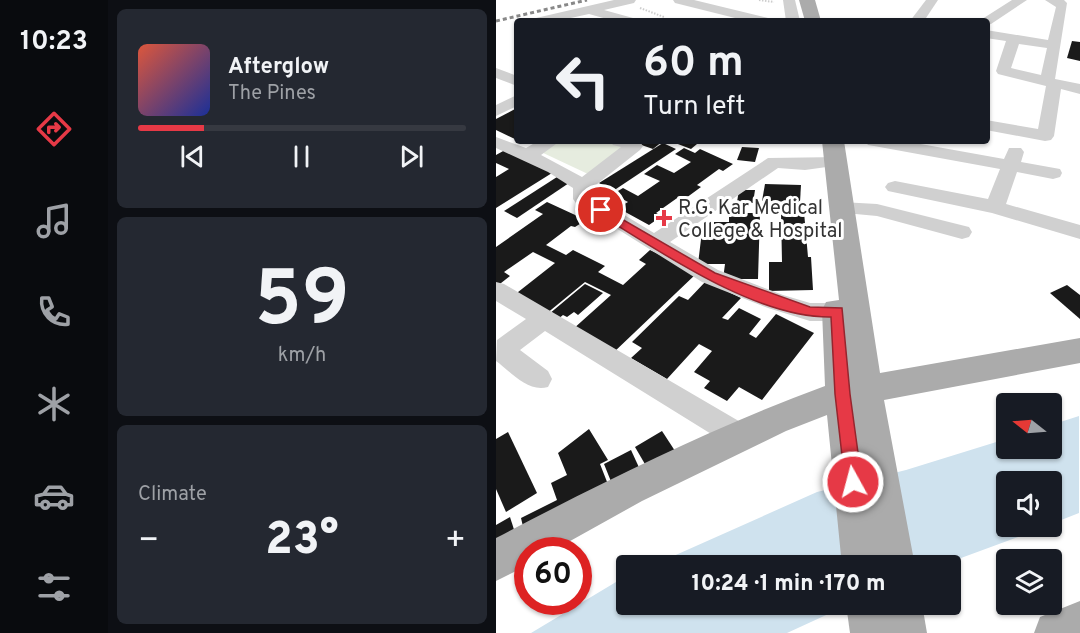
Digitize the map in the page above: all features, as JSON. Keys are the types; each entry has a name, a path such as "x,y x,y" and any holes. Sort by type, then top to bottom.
{"main road":[{"path":"796,0 799,18"},
{"path":"807,0 812,18"},
{"path":"820,154 841,208 856,406 863,555"},
{"path":"820,154 838,312 856,406 891,555"},
{"path":"496,560 629,488 774,420 856,406 1080,350"},
{"path":"869,615 871,633"},
{"path":"902,615 905,633"},
{"path":"1056,633 1080,623"}],"street":[{"path":"679,0 751,18"},
{"path":"789,0 792,18"},
{"path":"919,18 932,0"},
{"path":"990,19 1021,0"},
{"path":"990,126 1045,136 1053,45 1062,7 1061,3 1051,0"},
{"path":"553,18 627,1"},
{"path":"588,9 618,18"},
{"path":"990,35 1053,45"},
{"path":"1014,39 1003,71 1080,89"},
{"path":"496,73 514,80"},
{"path":"496,111 514,102"},
{"path":"496,142 555,168 582,186"},
{"path":"527,155 546,144"},
{"path":"582,186 634,146 628,144"},
{"path":"774,162 778,144"},
{"path":"891,144 1053,173"},
{"path":"995,207 1018,144"},
{"path":"655,242 774,162 820,154"},
{"path":"582,186 583,199 710,276 776,302 810,312 838,312"},
{"path":"895,187 995,207 1080,232"},
{"path":"841,208 877,210 962,232"},
{"path":"496,290 739,436"},
{"path":"539,379 503,352 506,347 544,319"}],"path":[{"path":"627,1 664,17"}],"shaded area":[{"path":"550,144 621,144 629,147 588,174 539,151"}],"water":[{"path":"1079,416 1079,513 1062,520 1062,471 996,471 996,537 1018,537 961,558 961,555 676,555 817,492 906,470 996,442 996,459 1062,459 1062,421"},
{"path":"616,582 616,615 826,615 787,633 531,633 561,615 592,615 592,596"}],"building":[{"path":"1072,41 1080,42 1080,61 1067,58"},
{"path":"514,110 514,139 496,130 496,119"},
{"path":"639,144 659,144 653,149"},
{"path":"661,144 676,149 613,191 599,183"},
{"path":"678,144 697,144 691,149"},
{"path":"742,147 759,148 755,162 737,160"},
{"path":"684,148 695,153 700,149 733,164 723,171 719,169 697,185 701,187 686,198 680,196 656,213 662,216 649,225 618,208 628,202 613,194 623,188 638,196 660,181 644,174 657,165 674,173 691,162 675,154"},
{"path":"505,150 552,173 496,208 496,177 509,169 496,163 496,155"},
{"path":"557,177 569,183 517,218 504,211"},
{"path":"765,184 801,185 800,202 762,201"},
{"path":"739,190 755,190 753,203 737,202"},
{"path":"547,202 586,220 575,227 571,226 546,245 566,255 573,250 605,266 598,272 623,285 646,264 639,260 650,250 697,273 613,353 572,330 611,295 585,282 546,314 513,296 555,263 533,252 504,272 510,276 496,287 496,247 543,214 535,210"},
{"path":"781,212 804,212 813,290 769,291 769,262 782,262"},
{"path":"729,213 760,213 758,279 723,279 725,264 698,264 702,231 712,231 713,222 729,222"},
{"path":"706,281 741,298 722,318 728,320 739,308 761,319 749,334 756,338 776,314 814,333 762,400 739,387 727,401 704,388 710,381 694,372 712,351 699,344 667,379 631,358 642,348 632,342 679,296 688,300"},
{"path":"585,284 603,293 578,315 574,312 558,319 549,314"},
{"path":"1067,285 1080,295 1080,319 1050,293"},
{"path":"589,429 608,460 600,464 611,492 525,535 521,518 557,500 551,483 567,475 558,453"},
{"path":"662,431 677,454 649,471 635,447"},
{"path":"508,432 537,493 506,512 496,489 496,439"},
{"path":"631,450 642,474 614,489 604,464"},
{"path":"510,517 516,537 496,550 496,525"}],"railway":[{"path":"496,21 587,0"}],"place":[{"name":"R.G. Kar Medical College & Hospital","path":"664,218"}],"route":[{"path":"601,210 710,276 776,302 810,312 838,312 842,394 853,482"}]}
